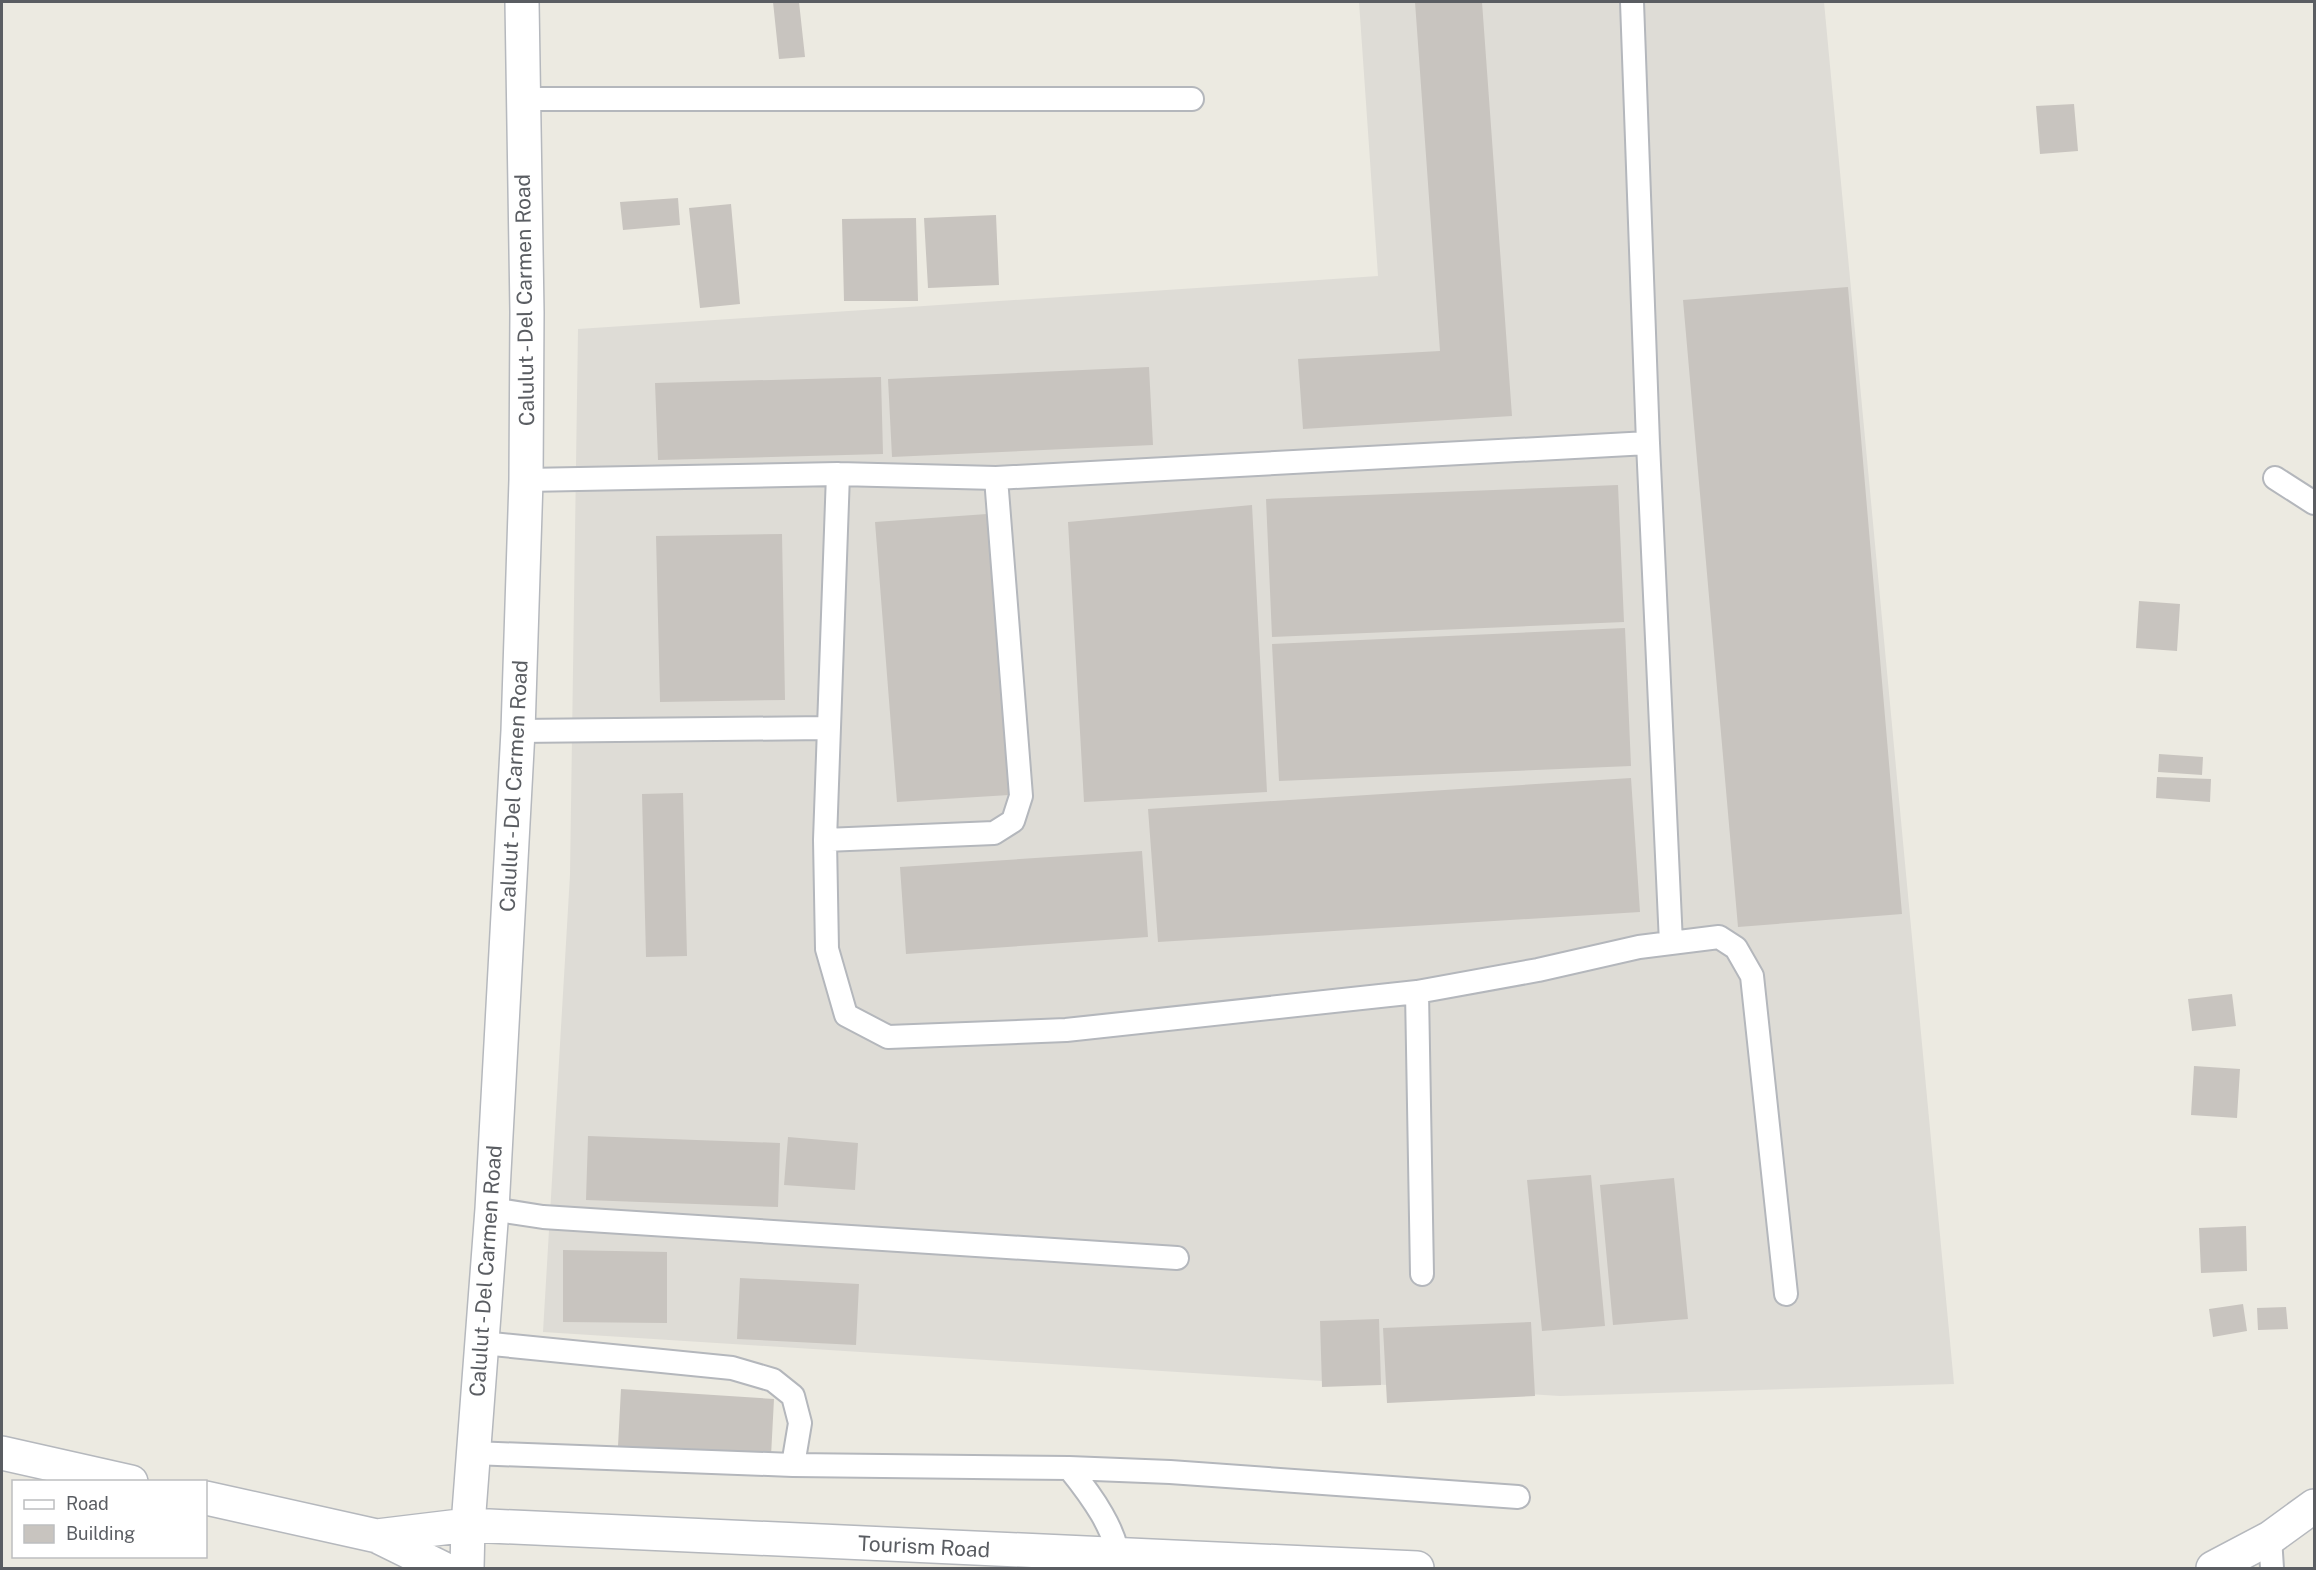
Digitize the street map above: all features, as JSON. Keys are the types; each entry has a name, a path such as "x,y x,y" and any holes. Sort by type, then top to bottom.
{"main road":[{"name":"Calulut - Del Carmen Road","path":"467,1569 473,1453 492,1209 518,731 526,480 527,312 522,2"},
{"path":"2,1453 122,1480"},
{"path":"207,1498 377,1536 441,1569"},
{"path":"2213,1569 2271,1553 2314,1506"},
{"name":"Tourism Road","path":"377,1536 468,1525 1119,1562 1417,1569"}],"lane":[{"path":"1632,2 1648,443 1671,943"},
{"path":"522,99 1192,99"},
{"path":"526,480 838,474 996,478 1648,443"},
{"path":"838,474 827,728 825,840 827,949 846,1014 888,1037 1066,1030 1417,992 1538,970 1639,948 1719,937 1736,948 1752,976 1786,1294"},
{"path":"825,840 994,833 1013,821 1021,795 996,478"},
{"path":"2275,478 2314,503"},
{"path":"518,731 827,728"},
{"path":"1417,992 1422,1274"},
{"path":"492,1209 543,1216 1177,1258"},
{"path":"482,1343 732,1368 773,1380 793,1396 800,1423 793,1465"},
{"path":"473,1453 793,1465 1069,1468 1170,1472 1518,1497"},
{"path":"1069,1468 1098,1506 1119,1562"}],"shaded area":[{"path":"1359,2 1824,2 1954,1384 1560,1396 543,1332 570,875 578,329 1378,276"}],"building":[{"path":"773,2 799,2 805,57 779,59"},
{"path":"1415,2 1482,2 1512,416 1303,429 1298,359 1440,351"},
{"path":"2074,104 2078,151 2040,154 2036,106"},
{"path":"678,198 680,225 623,230 620,202"},
{"path":"731,204 740,304 700,308 689,208"},
{"path":"996,215 999,285 928,288 924,218"},
{"path":"916,218 918,301 844,301 842,219"},
{"path":"1848,287 1902,914 1738,927 1683,300"},
{"path":"1149,367 1153,445 892,457 888,379"},
{"path":"881,377 883,454 658,460 655,383"},
{"path":"1618,485 1624,622 1272,637 1266,499"},
{"path":"1252,505 1267,792 1084,802 1068,522"},
{"path":"987,514 1009,795 897,802 875,522"},
{"path":"782,534 785,700 660,702 656,536"},
{"path":"2139,601 2180,604 2177,651 2136,648"},
{"path":"1625,628 1631,766 1279,781 1272,644"},
{"path":"2159,754 2203,757 2202,775 2158,772"},
{"path":"2157,777 2211,779 2210,802 2156,798"},
{"path":"1631,778 1640,912 1158,942 1148,809"},
{"path":"683,793 687,956 646,957 642,794"},
{"path":"1142,851 1148,937 906,954 900,867"},
{"path":"2232,994 2236,1026 2192,1031 2188,999"},
{"path":"2194,1066 2240,1069 2237,1118 2191,1115"},
{"path":"588,1136 780,1143 778,1207 586,1200"},
{"path":"788,1137 858,1143 855,1190 784,1185"},
{"path":"1591,1175 1605,1326 1542,1331 1527,1180"},
{"path":"1674,1178 1688,1319 1613,1325 1600,1185"},
{"path":"2246,1226 2247,1271 2201,1273 2199,1228"},
{"path":"563,1250 667,1252 667,1323 563,1322"},
{"path":"740,1278 859,1284 856,1345 737,1339"},
{"path":"2243,1304 2247,1331 2213,1337 2209,1309"},
{"path":"2286,1307 2288,1329 2258,1330 2257,1308"},
{"path":"1379,1319 1381,1385 1322,1387 1320,1321"},
{"path":"1531,1322 1535,1396 1387,1403 1383,1328"},
{"path":"621,1389 774,1399 771,1456 618,1446"}]}
